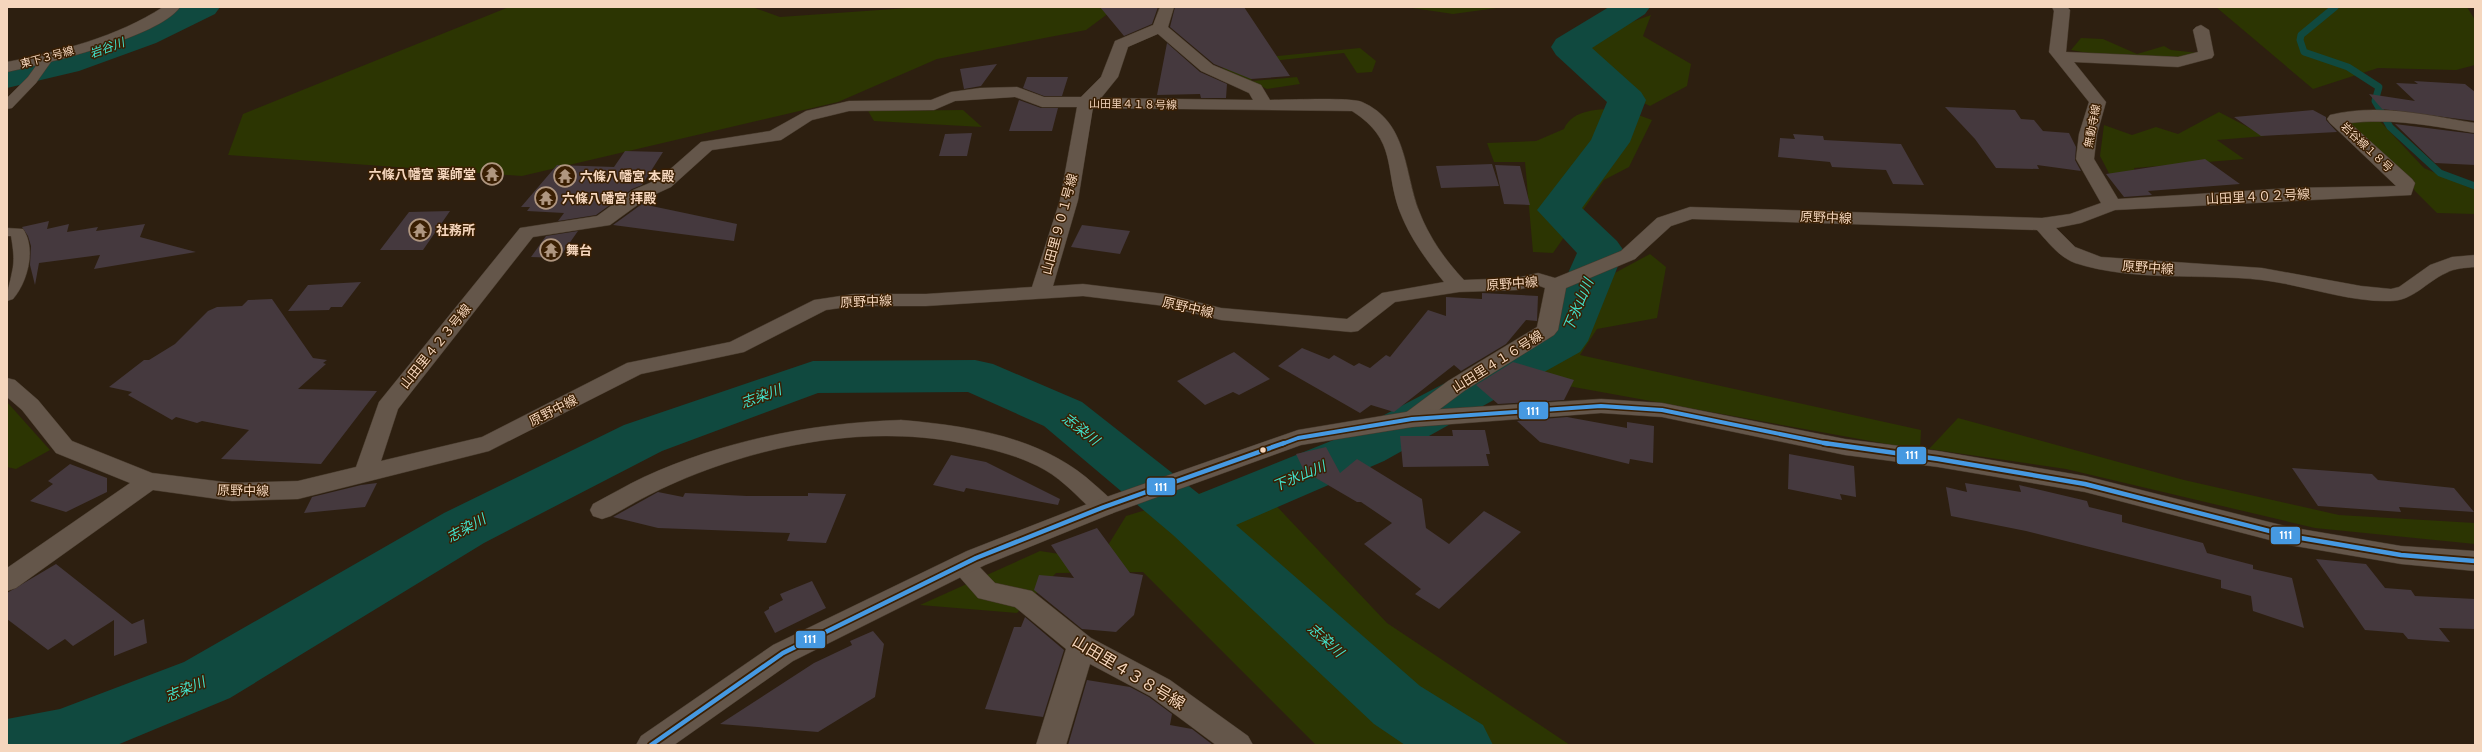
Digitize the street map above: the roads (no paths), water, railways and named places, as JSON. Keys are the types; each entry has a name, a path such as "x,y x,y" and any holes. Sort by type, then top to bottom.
{"street":[{"name":"東下３号線","path":"7,67 47,59 148,22 173,7"},
{"path":"1086,102 1101,91 1114,68 1121,44 1160,28 1167,7"},
{"name":"無動寺線","path":"2059,7 2062,10 2057,52 2098,102 2088,134 2086,160 2112,205"},
{"path":"1160,28 1207,68 1255,89 1260,95 1264,105"},
{"path":"2062,57 2178,62 2206,55 2201,30"},
{"name":"山田里４１８号線","path":"527,232 603,221 640,194 665,183 707,146 776,136 806,116 849,106 934,105 951,97 1017,92 1042,102 1356,106 1371,114 1395,144 1409,211 1439,266 1459,286"},
{"name":"山田里９０１号線","path":"1041,291 1069,200 1086,102"},
{"name":"岩谷線１８号","path":"2404,191 2406,183 2336,119 2372,115 2400,116 2475,128"},
{"name":"山田里４０２号線","path":"2112,205 2291,194 2404,191"},
{"path":"2042,224 2074,219 2112,205"},
{"name":"原野中線","path":"7,385 30,405 64,447 149,481 232,492 298,490 366,472 489,443 635,368 736,347 820,304 854,300 926,300 1041,291 1083,290 1164,300 1221,314 1351,326 1389,297 1459,286 1517,284 1538,279 1557,285 1628,255 1664,222 1690,213 2042,224 2068,251 2081,258 2101,263 2149,268 2262,274 2361,292 2391,294 2406,291 2437,269 2452,263 2475,261"},
{"name":"山田里４２３号線","path":"366,472 387,407 527,232"},
{"name":"山田里４１６号線","path":"1412,419 1456,386 1547,330 1557,285"},
{"path":"651,745 783,653 962,565 1104,507 1298,438 1412,419 1601,406 1662,410 1845,447 1938,459 2085,484 2289,536 2401,555 2475,561"},
{"path":"602,510 659,480 707,460 766,443 816,434 867,428 953,433 1003,444 1046,460 1066,474 1104,507"},
{"path":"7,581 149,481"},
{"name":"山田里４３８号線","path":"962,565 987,591 1023,598 1081,646 1160,688 1238,745"},
{"path":"1052,745 1081,646"}],"lane":[{"path":"7,105 32,80 47,59"},
{"path":"7,232 18,232 22,267 16,288 7,296"}],"waterway":[{"name":"岩谷川","path":"7,77 66,63 143,35 203,7"},
{"name":"下氷山川","path":"1193,520 1365,448 1563,341 1601,251 1559,210 1610,142 1627,100 1569,47 1633,7"},
{"path":"2335,7 2301,35 2300,40 2304,52 2348,67 2379,87 2375,101 2390,127 2440,173 2475,186"},
{"name":"志染川","path":"13,745 64,737 207,680 464,528 643,438 813,377 975,376 1063,414 1193,520"},
{"name":"志染川","path":"1193,520 1397,705 1459,745"}],"place":[{"name":"六條八幡宮 薬師堂","path":"492,174"},
{"name":"六條八幡宮 本殿","path":"565,176"},
{"name":"六條八幡宮 拝殿","path":"546,198"},
{"name":"社務所","path":"420,230"},
{"name":"舞台","path":"551,250"}]}
